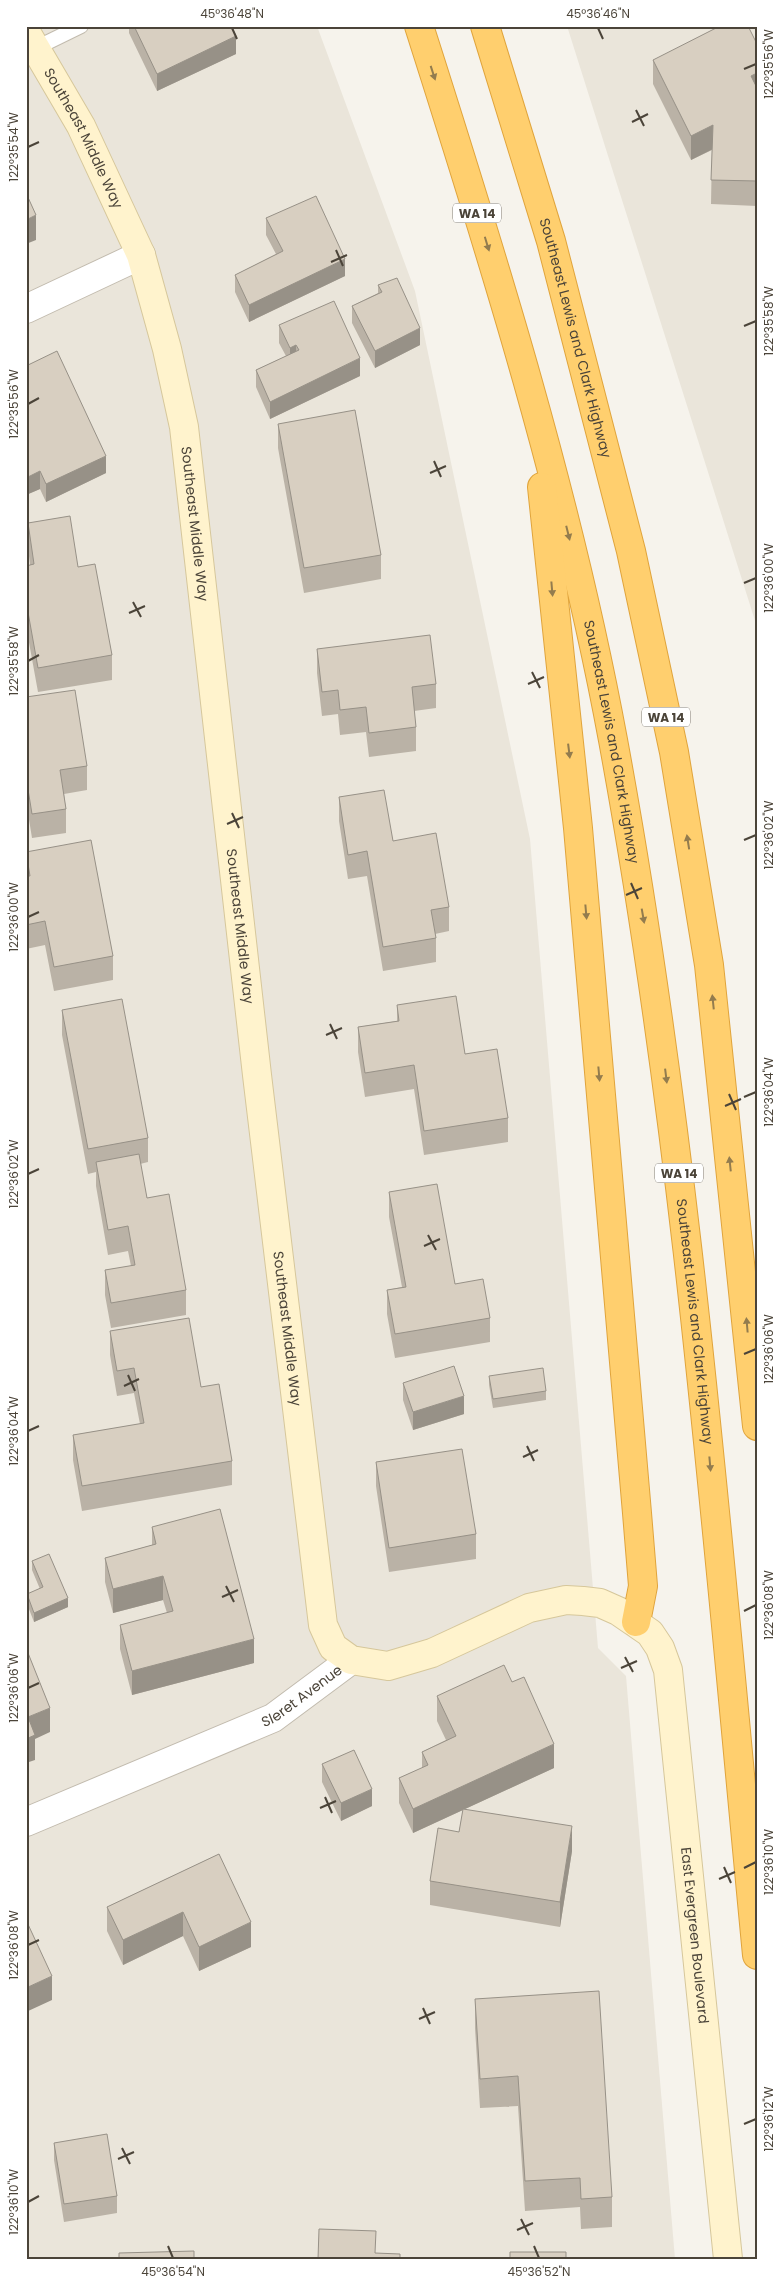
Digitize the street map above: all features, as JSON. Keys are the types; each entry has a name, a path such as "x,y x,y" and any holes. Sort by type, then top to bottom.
{"highway":[{"name":"Southeast Lewis and Clark Highway","path":"419,26 534,401 575,559 613,737 655,985 691,1266 757,1955"},
{"name":"Southeast Lewis and Clark Highway","path":"484,26 551,241 631,551 674,752 708,965 757,1426"},
{"path":"534,401 556,630 578,828 632,1454 643,1586 636,1622"}],"street":[{"name":"Southeast Middle Way","path":"31,40 81,126 141,255 167,348 184,427 257,1076 320,1608 323,1625 333,1647 351,1660"},
{"path":"26,309 141,255"},
{"name":"Sleret Avenue","path":"26,1822 273,1718 351,1660 388,1666 407,1661 432,1653 529,1608 566,1600 600,1604 636,1622"},
{"name":"East Evergreen Boulevard","path":"636,1622 650,1632 660,1648 668,1670 728,2259"}],"lane":[{"path":"31,40 81,26"}],"shaded area":[{"path":"26,26 317,26 415,291 530,839 598,1648 626,1676 675,2259 26,2259"},
{"path":"567,26 757,26 757,627"}],"building":[{"path":"134,26 231,26 236,36 157,74"},
{"path":"720,26 748,26 757,44 757,73 751,76 757,88 757,181 711,180 713,125 691,136 653,60"},
{"path":"26,193 36,215 26,220"},
{"path":"316,196 345,259 249,305 235,275 283,251 266,218"},
{"path":"397,278 420,328 375,351 352,306 382,292 378,285"},
{"path":"334,301 360,358 270,402 256,370 299,350 296,345 290,348 279,325"},
{"path":"57,351 106,456 46,484 40,471 26,478 26,366"},
{"path":"355,410 381,555 304,568 278,424"},
{"path":"70,516 78,567 95,564 112,655 38,668 26,601 26,566 34,564 28,523"},
{"path":"430,635 436,684 412,687 416,727 369,733 366,707 340,710 338,690 322,692 317,649"},
{"path":"75,690 87,766 60,770 66,809 32,814 26,777 26,697"},
{"path":"384,790 393,841 436,833 449,907 431,910 436,938 383,947 367,851 348,855 339,797"},
{"path":"91,840 113,956 54,967 45,921 26,925 26,876 30,876 26,852"},
{"path":"456,996 465,1054 497,1049 508,1118 424,1131 414,1065 365,1073 358,1027 399,1021 397,1005"},
{"path":"122,999 148,1138 88,1149 62,1010"},
{"path":"139,1154 147,1198 169,1194 186,1290 111,1303 105,1270 135,1265 128,1226 108,1230 96,1162"},
{"path":"437,1184 455,1284 483,1279 490,1318 395,1334 387,1290 406,1287 389,1192"},
{"path":"189,1318 201,1387 219,1384 232,1461 82,1486 73,1435 144,1423 134,1368 117,1371 110,1331"},
{"path":"454,1366 464,1396 413,1412 403,1383"},
{"path":"543,1368 546,1391 493,1399 489,1376"},
{"path":"462,1449 476,1534 389,1548 376,1462"},
{"path":"220,1509 254,1639 132,1671 120,1625 173,1611 163,1576 113,1589 105,1558 156,1544 152,1527"},
{"path":"49,1554 68,1598 34,1613 27,1594 43,1587 32,1561"},
{"path":"26,1648 50,1708 28,1717 35,1735 26,1739"},
{"path":"504,1665 512,1682 524,1677 554,1744 413,1809 399,1778 428,1765 422,1752 456,1736 437,1696"},
{"path":"354,1750 372,1789 341,1803 322,1764"},
{"path":"463,1809 572,1826 560,1902 430,1881 438,1828 459,1832"},
{"path":"219,1854 251,1922 199,1947 183,1912 123,1940 107,1907"},
{"path":"26,1920 52,1976 26,1988"},
{"path":"599,1991 612,2197 581,2199 580,2178 525,2181 518,2076 480,2079 475,1999"},
{"path":"107,2134 117,2196 64,2204 54,2143"},
{"path":"319,2229 376,2231 375,2253 400,2254 400,2259 318,2259"},
{"path":"194,2251 194,2259 119,2259 119,2253"},
{"path":"510,2252 566,2252 566,2259 510,2259"}]}
